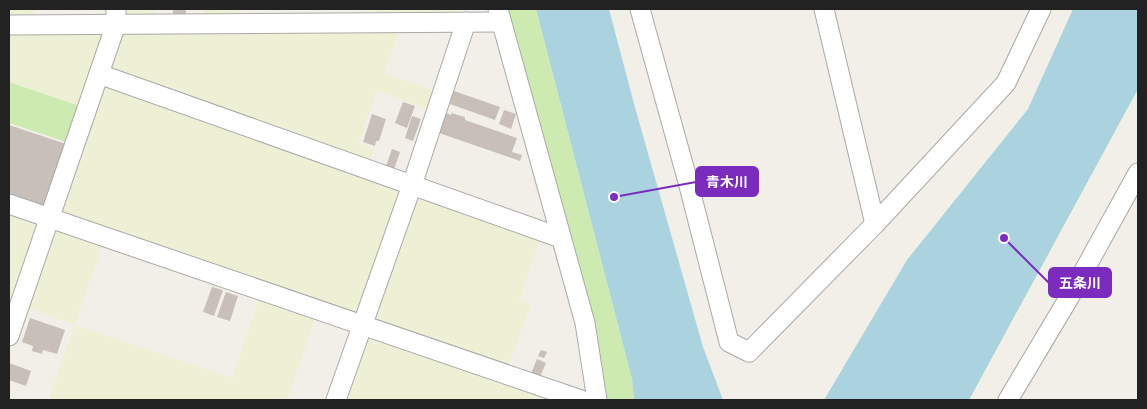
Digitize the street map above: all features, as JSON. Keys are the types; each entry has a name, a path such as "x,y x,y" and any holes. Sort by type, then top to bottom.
{"street":[{"path":"640,9 688,182 728,342 749,352 875,224 1006,83 1041,9"},
{"path":"824,9 875,224"},
{"path":"9,336 99,74 116,16"},
{"path":"9,25 116,16 466,22 500,16 585,323 597,400"},
{"path":"336,400 412,185 466,22"},
{"path":"99,74 561,238"},
{"path":"1008,400 1070,296 1138,173"},
{"path":"9,204 582,400"}],"green space":[{"path":"9,9 34,9 34,17 9,17"},
{"path":"123,9 155,9 154,18 130,18"},
{"path":"205,9 238,9 238,16 204,15"},
{"path":"372,9 456,9 457,17 372,17"},
{"path":"505,9 536,9 632,379 634,400 605,400"},
{"path":"400,27 384,73 436,91 429,110 377,91 359,143 374,149 369,165 107,67 119,33"},
{"path":"9,29 107,34 82,107 9,82"},
{"path":"9,82 82,107 69,143 9,123"},
{"path":"108,87 400,188 403,194 362,314 354,318 62,217 58,208 99,90"},
{"path":"417,195 541,238 519,300 531,304 507,371 374,325 371,317"},
{"path":"9,211 35,221 40,228 12,306 9,305"},
{"path":"59,228 103,243 75,325 25,307 52,230"},
{"path":"260,296 316,316 288,398 283,397 282,400 48,400 75,325 232,378"},
{"path":"373,335 544,396 542,400 343,400 364,339"}],"water":[{"path":"536,9 609,9 703,347 723,400 634,400 632,379"},
{"path":"1073,9 1138,9 1138,89 969,400 824,400 907,260 1028,109"}],"building":[{"path":"173,9 186,9 186,16 173,16"},
{"path":"454,91 500,107 495,120 450,104"},
{"path":"403,102 415,106 407,128 395,123"},
{"path":"504,110 516,114 511,129 499,124"},
{"path":"446,113 465,117 465,120 517,138 512,152 522,155 520,161 439,133"},
{"path":"372,114 386,119 379,141 376,141 375,146 363,142"},
{"path":"412,116 421,119 413,141 405,138"},
{"path":"9,125 66,144 44,209 9,196"},
{"path":"392,149 400,152 393,172 385,169"},
{"path":"212,287 223,290 214,316 203,312"},
{"path":"226,292 238,296 230,321 217,317"},
{"path":"30,318 65,330 57,354 43,350 42,354 32,351 33,346 22,342"},
{"path":"541,350 547,352 544,358 538,356"},
{"path":"537,359 546,363 539,379 530,376"},
{"path":"9,363 31,371 26,386 9,380"}],"place":[{"name":"青木川","path":"614,197"},
{"name":"五条川","path":"1004,238"}]}
